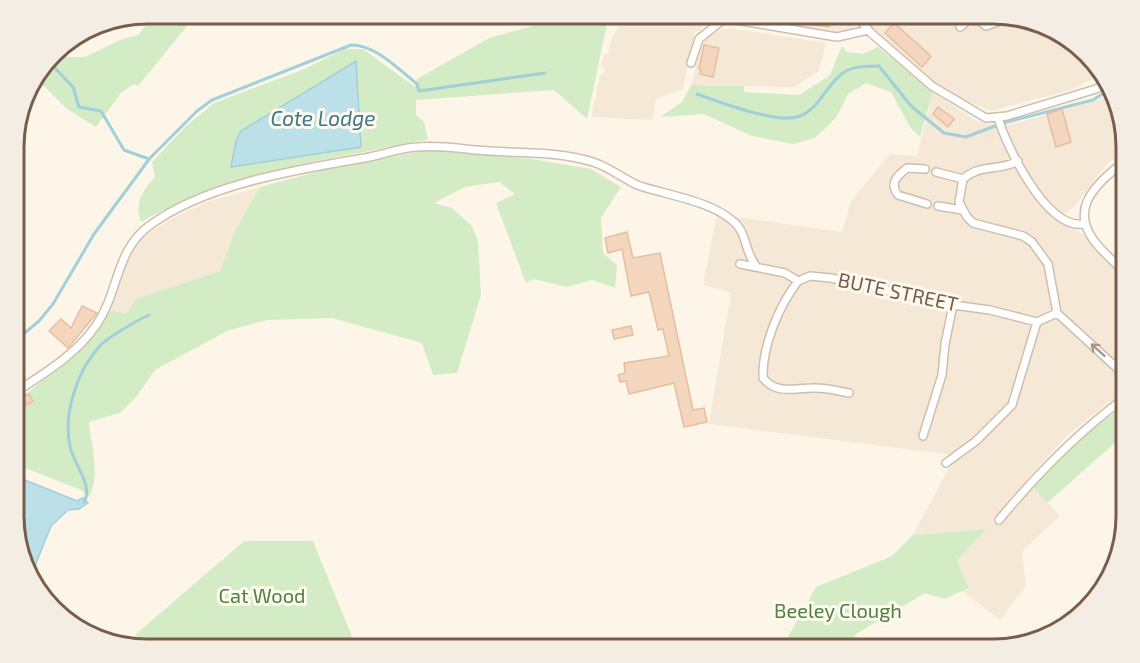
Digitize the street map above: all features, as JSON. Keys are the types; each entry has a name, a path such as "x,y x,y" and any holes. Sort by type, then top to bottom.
{"street":[{"path":"691,63 699,39 721,24"},
{"path":"760,24 837,37 868,30"},
{"path":"863,24 945,96 986,118 1000,122 1099,87"},
{"path":"960,27 963,24"},
{"path":"1000,122 1031,186 1045,203 1070,222 1083,224"},
{"path":"25,386 70,354 92,331 104,310 129,246 138,235 162,217 201,198 282,173 416,147 534,152 593,162 638,185 718,212 735,222 750,258 756,266"},
{"path":"936,172 963,178 978,169 1005,168 1018,161"},
{"path":"925,169 907,168 895,178 894,184 898,195 927,204"},
{"path":"1116,170 1094,191 1085,205 1083,224 1092,239 1116,262"},
{"path":"963,178 959,193 962,210 973,222 1023,236 1032,242 1048,264 1057,313 1116,367"},
{"path":"938,206 962,210"},
{"name":"BUTE STREET","path":"740,264 785,273 798,281 810,276 831,278 953,305 990,309 1037,322"},
{"path":"798,281 788,294 774,326 762,378 769,386 780,389 814,388 849,393"},
{"path":"923,436 942,375 953,305"},
{"path":"946,463 976,441 1012,405 1037,322 1057,313"},
{"path":"999,520 1033,478 1071,441 1116,403"}],"shaded area":[{"path":"620,24 713,24 711,27 702,25 700,31 695,31 683,89 656,99 652,120 591,117 600,75 603,75 605,68 601,67 604,54 608,54 612,37"},
{"path":"773,24 855,24 850,30 830,33"},
{"path":"870,24 993,24 1025,28 1040,33 1061,45 1074,55 1094,78 1071,90 990,111 944,90"},
{"path":"731,28 826,43 819,71 794,87 691,85 700,50 705,40 720,30"},
{"path":"933,92 979,123 1010,125 1095,101 1104,96 1114,123 1116,158 1106,165 1075,206 1060,217 1092,242 1116,266 1116,408 1112,400 1070,433 1026,480 1060,516 1022,551 1026,586 1000,620 962,591 969,587 957,561 985,529 913,535 949,468 962,456 709,424 731,293 703,285 717,214 842,232 851,201 890,154 917,156"},
{"path":"260,187 235,231 220,271 137,299 126,314 111,310 125,265 142,238 167,221 207,202"}],"green space":[{"path":"147,24 189,24 138,86 134,84 121,93 96,127 67,109 41,83 64,57 85,57 120,40 138,35"},
{"path":"540,24 607,24 587,119 554,90 416,100 416,115 424,122 428,140 306,163 249,178 167,208 141,222 139,203 155,177 152,162 186,126 214,103 302,70 345,49 363,49 415,87 417,79 489,38","holes":["356,61 361,147 231,167 241,131"]},
{"path":"842,46 847,52 863,54 878,47 933,92 920,136 911,129 891,92 866,83 848,94 836,118 815,138 793,144 752,136 704,114 660,117 682,102 691,85 744,86 744,92 799,95 830,75"},
{"path":"428,150 532,159 591,169 621,187 601,218 603,253 617,265 615,288 592,280 567,287 534,279 526,283 496,203 515,194 499,182 465,187 434,203 452,208 472,226 478,241 481,295 457,373 433,375 422,343 332,318 267,320 227,331 155,370 137,396 120,413 89,422 95,470 93,489 89,497 81,490 24,468 24,395 86,345 111,310 126,314 136,299 220,271 235,231 260,187 331,168"},
{"path":"1116,412 1116,442 1047,503 1033,487 1076,442"},
{"name":"Beeley Clough","path":"986,529 957,561 969,588 944,599 925,593 856,634 853,639 787,639 816,587 892,556 913,535"},
{"name":"Cat Wood","path":"244,541 313,541 353,639 134,638"}],"water":[{"name":"Cote Lodge","path":"356,61 361,147 231,167 236,141 241,131"},
{"path":"24,480 77,501 83,498 88,503 79,509 68,510 51,526 35,567 25,532"}],"building":[{"path":"807,24 829,24 829,27"},
{"path":"895,24 931,56 922,67 885,33"},
{"path":"704,45 719,48 713,77 700,74"},
{"path":"938,107 954,119 948,127 933,114"},
{"path":"1062,109 1071,142 1056,147 1047,114"},
{"path":"627,232 633,258 660,253 693,410 704,408 707,422 684,427 674,383 629,394 626,381 620,382 618,375 625,373 624,363 669,356 663,329 658,330 649,292 631,296 622,249 608,253 605,238"},
{"path":"82,306 97,313 68,348 49,331 61,319 71,328"},
{"path":"631,326 633,335 614,339 612,330"},
{"path":"29,394 33,401 27,405 24,396"}],"waterway":[{"path":"24,334 39,321 53,304 94,234 150,158 197,111 212,100 351,45 378,53 417,84 419,91 545,73"},
{"path":"697,94 764,115 790,118 807,112 837,78 847,71 860,67 879,66 911,106 944,133 966,137 1003,123 1093,100 1103,93"},
{"path":"54,67 73,87 79,107 101,111 124,150 149,159"},
{"path":"84,502 85,482 72,453 68,434 70,407 78,380 91,357 103,343 149,315"}]}
